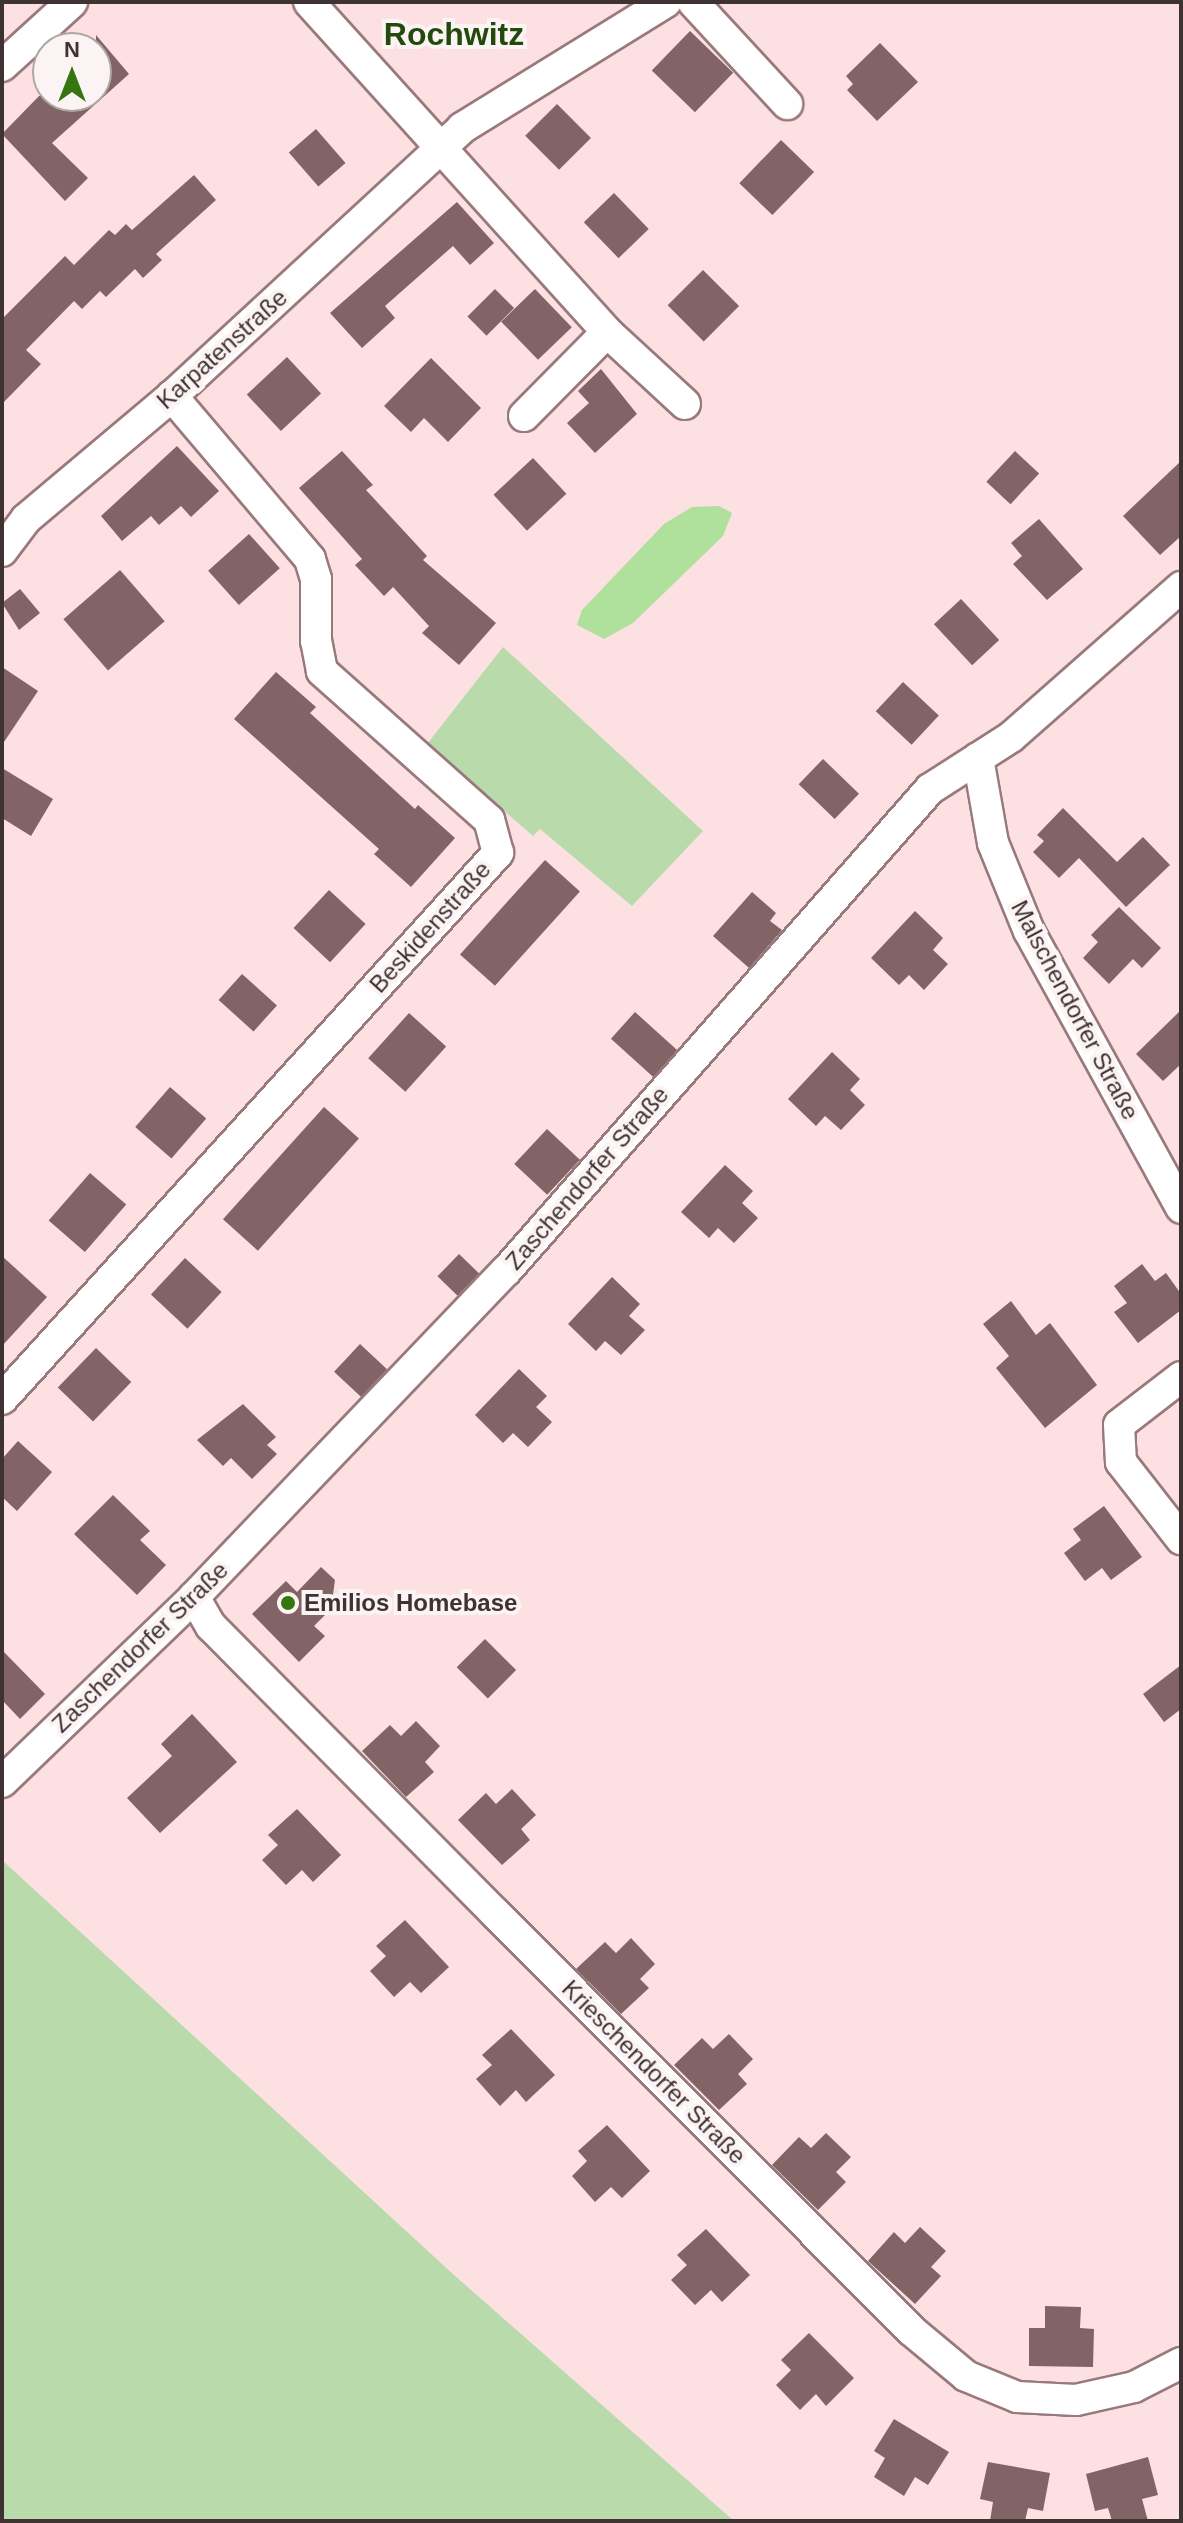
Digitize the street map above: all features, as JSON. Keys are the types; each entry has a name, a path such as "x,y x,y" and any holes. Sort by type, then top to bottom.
{"street":[{"path":"2,66 72,2"},
{"path":"309,2 607,332 685,404"},
{"name":"Karpatenstraße","path":"2,551 26,519 172,396 462,128 666,2"},
{"path":"693,2 787,104"},
{"path":"524,416 607,332"},
{"name":"Beskidenstraße","path":"2,1399 498,853 489,820 322,671 316,641 316,579 310,559 172,396"},
{"name":"Zaschendorfer Straße","path":"2,1782 194,1597 506,1271 930,789 1011,737 1181,587"},
{"name":"Malschendorfer Straße","path":"978,758 993,843 1029,931 1181,1208"},
{"path":"1181,1377 1119,1425 1121,1462 1181,1539"},
{"name":"Krieschendorfer Straße","path":"194,1597 211,1626 912,2331 966,2376 1017,2397 1076,2400 1134,2387 1181,2363"}],"shaded area":[{"path":"719,506 732,513 723,536 633,623 604,639 577,625 582,610 664,524 692,507"},
{"path":"503,647 703,831 632,906 540,829 533,836 427,744"},
{"path":"2,1860 454,2275 734,2521 2,2521"}],"building":[{"path":"690,31 733,73 695,112 652,71"},
{"path":"880,43 918,82 877,121 847,90 853,84 846,76"},
{"path":"112,54 129,74 112,89"},
{"path":"32,103 32,112 87,112 52,143 88,178 65,201 2,134"},
{"path":"557,104 591,138 559,170 525,136"},
{"path":"316,129 346,163 318,187 289,153"},
{"path":"781,140 814,172 772,215 739,183"},
{"path":"194,175 216,200 156,254 162,260 143,278 135,269 106,297 100,291 82,309 74,301 26,350 41,364 2,404 2,319 65,256 74,265 109,230 115,235 126,224 132,230"},
{"path":"614,193 649,229 619,258 584,222"},
{"path":"457,202 494,243 470,265 453,246 385,306 395,318 362,348 330,313"},
{"path":"703,270 739,306 704,341 668,305"},
{"path":"495,289 514,308 487,336 467,317"},
{"path":"535,289 572,327 538,360 501,322"},
{"path":"287,357 321,394 281,431 247,395"},
{"path":"431,358 481,408 448,442 424,418 411,432 384,406"},
{"path":"601,369 637,414 595,453 567,423 589,403 578,391"},
{"path":"177,446 219,491 191,517 181,506 159,525 151,516 122,541 101,516"},
{"path":"342,451 373,485 366,490 427,556 423,560 496,623 459,665 422,633 429,626 393,587 384,596 355,565 362,559 299,488"},
{"path":"1015,451 1039,474 1010,504 986,482"},
{"path":"533,458 566,494 527,531 494,495"},
{"path":"1181,461 1181,536 1160,555 1123,516"},
{"path":"1039,519 1083,569 1047,600 1013,564 1022,556 1011,543"},
{"path":"249,534 280,568 239,605 208,571"},
{"path":"120,570 165,621 108,671 63,619"},
{"path":"20,589 40,613 19,630 2,603"},
{"path":"961,599 999,640 972,665 934,624"},
{"path":"2,667 38,691 2,745"},
{"path":"276,672 316,707 310,713 415,809 418,805 455,838 411,887 374,854 379,849 234,719"},
{"path":"903,682 939,715 912,745 876,711"},
{"path":"823,759 859,794 835,819 799,784"},
{"path":"2,768 53,799 31,836 2,818"},
{"path":"1063,808 1117,862 1143,837 1170,865 1126,907 1079,858 1059,878 1033,852 1044,841 1037,835"},
{"path":"545,860 580,891 495,986 460,954"},
{"path":"329,890 366,924 330,962 294,928"},
{"path":"752,892 776,913 770,921 782,930 749,968 713,936"},
{"path":"1119,907 1161,948 1142,968 1133,959 1109,984 1083,958 1098,942 1091,935"},
{"path":"915,911 943,938 933,950 948,964 924,990 909,975 899,985 871,958"},
{"path":"242,974 277,1005 254,1031 219,1000"},
{"path":"1181,1010 1181,1064 1163,1081 1136,1054"},
{"path":"635,1012 677,1050 653,1077 611,1039"},
{"path":"409,1013 446,1046 405,1092 368,1058"},
{"path":"832,1052 860,1079 850,1090 865,1105 841,1130 825,1116 816,1126 788,1099"},
{"path":"170,1087 206,1118 171,1158 135,1127"},
{"path":"324,1107 359,1138 258,1251 223,1219"},
{"path":"547,1129 580,1160 547,1195 514,1164"},
{"path":"725,1165 753,1191 742,1203 758,1218 734,1243 718,1228 709,1238 681,1212"},
{"path":"90,1173 126,1204 85,1252 49,1221"},
{"path":"459,1254 479,1273 458,1296 437,1276"},
{"path":"2,1256 47,1297 2,1346"},
{"path":"185,1258 222,1292 187,1329 151,1295"},
{"path":"1142,1264 1155,1281 1166,1273 1181,1294 1181,1310 1138,1343 1114,1312 1127,1303 1114,1286"},
{"path":"612,1277 640,1304 629,1316 645,1330 621,1355 605,1341 596,1351 568,1324"},
{"path":"1011,1301 1036,1335 1050,1323 1097,1385 1045,1428 996,1368 1009,1356 983,1324"},
{"path":"360,1344 387,1369 361,1397 334,1372"},
{"path":"96,1348 131,1382 93,1422 58,1388"},
{"path":"519,1369 547,1396 536,1407 552,1422 528,1447 513,1433 503,1443 475,1415"},
{"path":"243,1404 276,1437 267,1445 277,1454 252,1479 231,1458 223,1466 197,1440"},
{"path":"18,1441 52,1472 17,1511 2,1497 2,1459"},
{"path":"113,1495 150,1531 140,1540 166,1565 137,1595 74,1534"},
{"path":"1104,1506 1142,1557 1111,1580 1102,1568 1085,1581 1064,1553 1081,1540 1073,1529"},
{"path":"321,1567 335,1580 331,1609 314,1626 325,1636 299,1662 252,1614 286,1581 297,1592"},
{"path":"485,1639 516,1670 488,1698 457,1667"},
{"path":"2,1650 45,1694 20,1719 2,1700"},
{"path":"1181,1665 1181,1709 1164,1722 1143,1694"},
{"path":"192,1714 237,1762 160,1833 127,1798 172,1756 161,1744"},
{"path":"416,1721 440,1746 425,1762 434,1772 406,1797 362,1751 390,1725 401,1736"},
{"path":"512,1789 536,1815 521,1829 530,1840 502,1865 458,1820 486,1793 496,1804"},
{"path":"297,1809 341,1855 313,1882 302,1870 286,1885 262,1860 278,1845 268,1835"},
{"path":"405,1920 449,1967 421,1993 410,1982 394,1997 370,1971 386,1956 376,1946"},
{"path":"631,1938 655,1964 640,1979 649,1988 621,2014 576,1969 605,1942 616,1953"},
{"path":"511,2029 555,2075 526,2102 516,2090 500,2106 476,2079 492,2065 482,2055"},
{"path":"729,2034 753,2059 738,2074 747,2084 719,2110 674,2065 702,2038 713,2049"},
{"path":"607,2125 650,2171 622,2198 611,2187 595,2202 572,2176 587,2161 578,2151"},
{"path":"826,2133 851,2157 836,2172 846,2182 818,2210 772,2165 799,2137 811,2148"},
{"path":"920,2227 946,2251 931,2267 941,2276 915,2304 868,2261 894,2232 905,2243"},
{"path":"706,2229 750,2275 722,2302 711,2290 695,2305 671,2280 687,2265 677,2255"},
{"path":"1045,2306 1081,2307 1080,2328 1094,2329 1093,2367 1029,2366 1029,2328 1045,2328"},
{"path":"809,2333 854,2378 826,2406 816,2394 800,2410 776,2385 791,2370 781,2360"},
{"path":"894,2419 949,2452 928,2485 915,2477 904,2496 874,2477 885,2458 874,2451"},
{"path":"1148,2457 1158,2495 1142,2499 1148,2521 1112,2521 1108,2508 1095,2511 1086,2474"},
{"path":"988,2462 1050,2473 1043,2511 1028,2508 1025,2521 990,2521 993,2502 980,2499"}],"place":[{"name":"Emilios Homebase","path":"288,1603"}],"district":[{"name":"Rochwitz","path":"454,34"}]}
